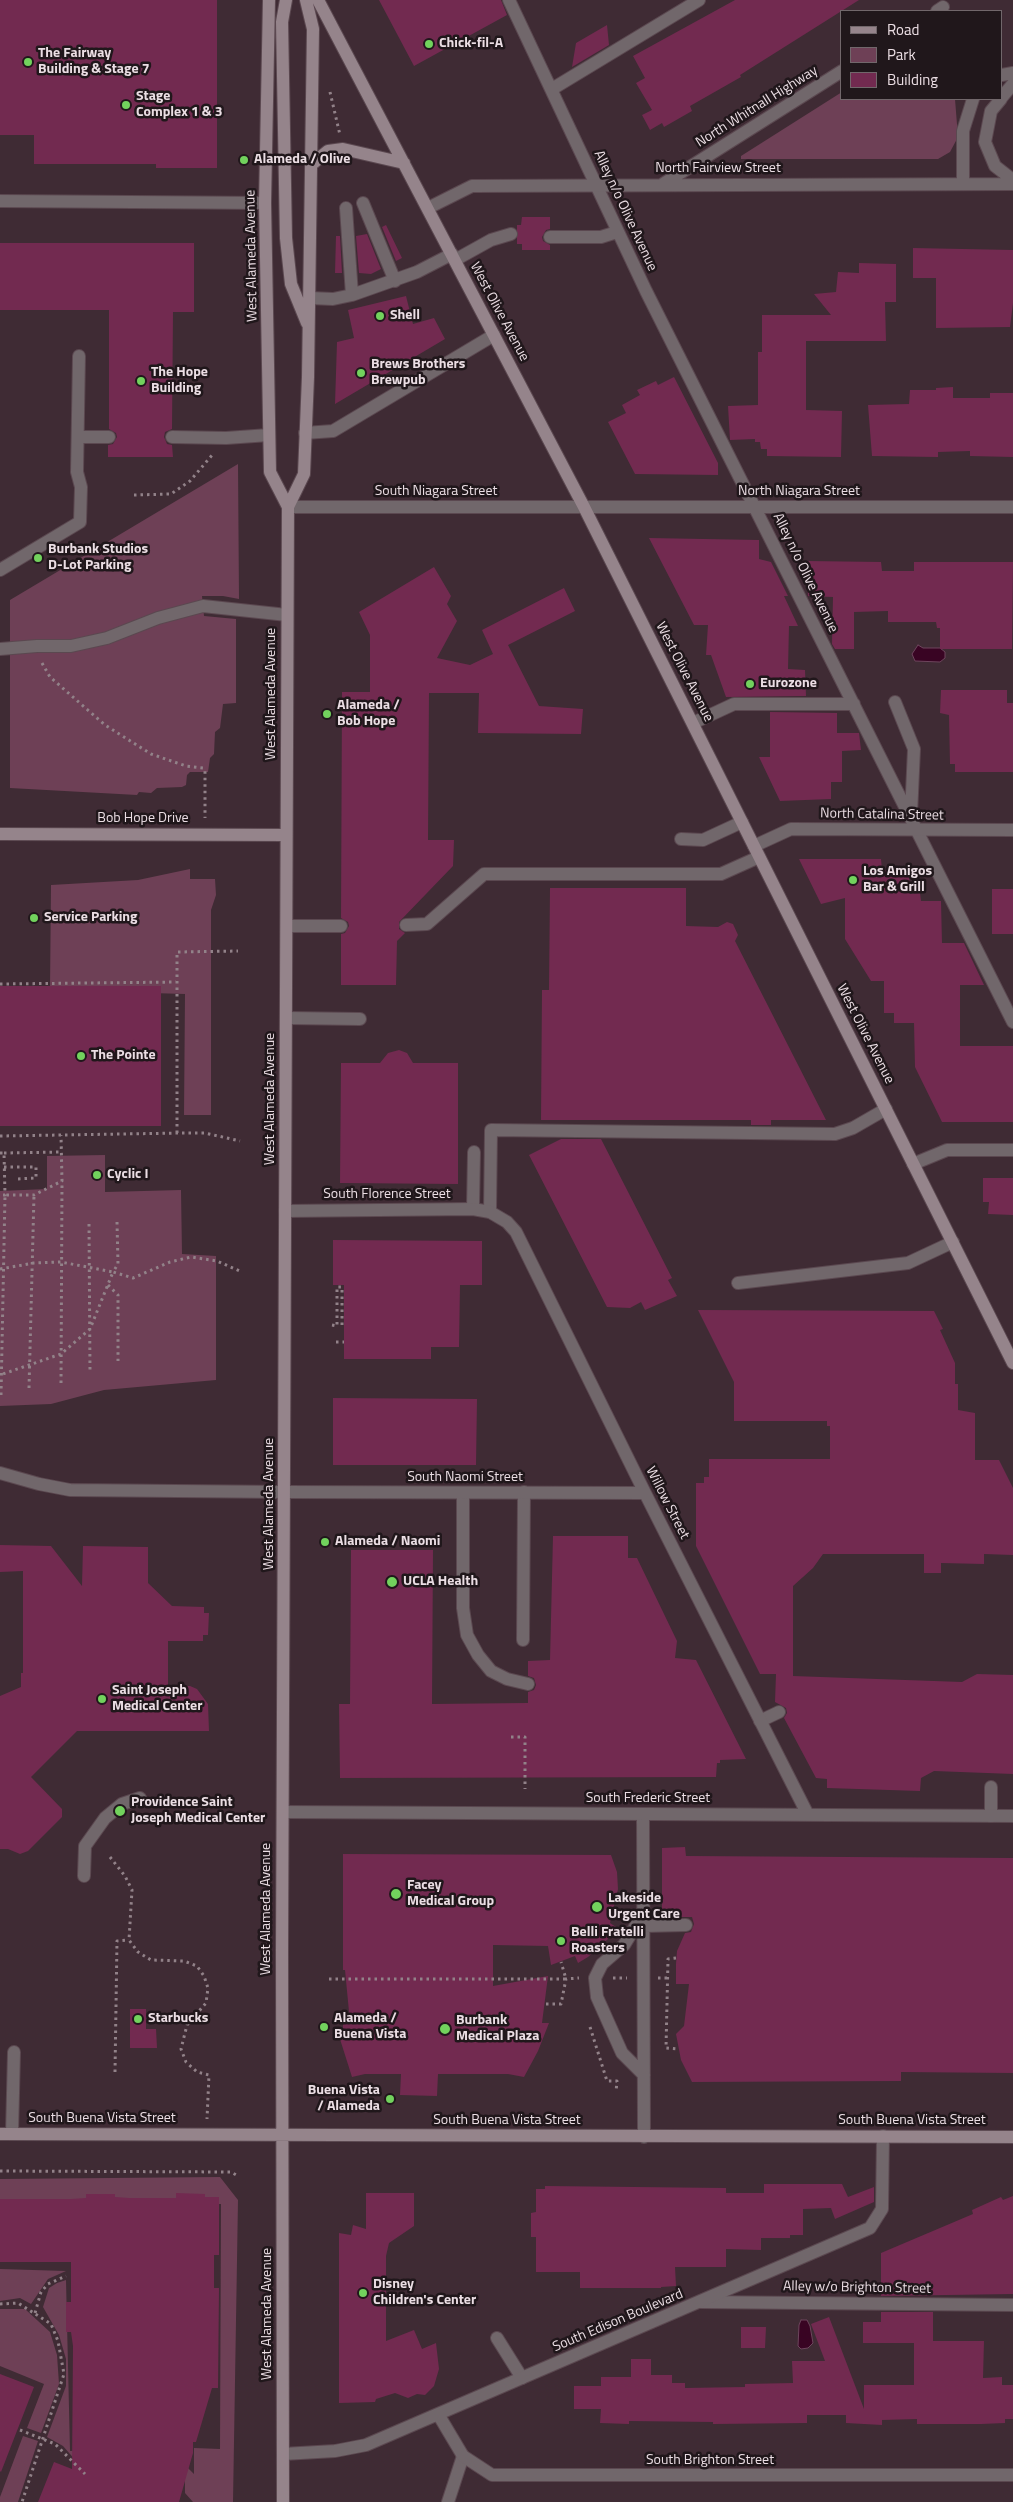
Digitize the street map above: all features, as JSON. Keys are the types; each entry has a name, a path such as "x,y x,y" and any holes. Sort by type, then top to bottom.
{"main road":[{"name":"West Alameda Avenue","path":"269,0 265,203 270,472 288,507"},
{"name":"West Alameda Avenue","path":"286,0 282,22 286,238 291,284 309,328"},
{"name":"West Alameda Avenue","path":"283,2502 287,615 288,507 304,474 310,298 313,29 306,0"},
{"name":"West Olive Avenue","path":"318,0 584,507 1013,1363"},
{"path":"312,164 328,151 343,149 404,163"},
{"name":"Bob Hope Drive","path":"0,834 286,835"},
{"name":"South Buena Vista Street","path":"6,2134 1013,2137"}],"street":[{"name":"Alley n/o Olive Avenue","path":"509,0 617,232 1013,1022"},
{"path":"552,89 699,0"},
{"name":"North Whitnall Highway","path":"663,184 840,72"},
{"path":"1003,96 1013,84"},
{"path":"963,184 963,131 974,100"},
{"path":"999,100 991,111 985,142 995,166 1013,180"},
{"name":"North Fairview Street","path":"428,208 472,186 596,184 1013,184"},
{"path":"0,201 265,203"},
{"path":"363,203 395,281"},
{"path":"346,208 352,295"},
{"path":"550,237 601,237 617,232"},
{"path":"310,298 332,299 352,295 395,281 491,240 511,234"},
{"path":"305,432 333,431 494,335"},
{"path":"0,570 80,522 82,487 77,472 79,356"},
{"path":"172,437 226,438 269,435"},
{"path":"78,437 108,437"},
{"name":"South Niagara Street","path":"288,507 584,507"},
{"name":"North Niagara Street","path":"584,507 1013,507"},
{"path":"0,649 71,646 107,638 158,618 203,606 287,615"},
{"path":"895,702 914,749 911,817"},
{"path":"692,723 734,704 854,704"},
{"path":"681,839 703,840 742,822"},
{"name":"North Catalina Street","path":"406,925 427,924 484,874 552,869 721,874 791,829 1013,830"},
{"path":"286,926 341,926"},
{"path":"287,1018 360,1019"},
{"path":"490,1212 491,1130 835,1134 854,1128 886,1109"},
{"path":"913,1164 947,1150 1013,1150"},
{"path":"473,1209 474,1152"},
{"name":"South Florence Street","path":"285,1211 473,1209 490,1212"},
{"name":"Willow Street","path":"490,1212 507,1222 516,1232 645,1493 808,1815"},
{"path":"738,1283 908,1263 953,1242"},
{"name":"South Naomi Street","path":"0,1473 38,1484 70,1490 645,1493"},
{"path":"523,1640 524,1492"},
{"path":"463,1493 462,1608 467,1635 478,1655 491,1670 507,1680 528,1684"},
{"path":"760,1721 779,1712"},
{"path":"991,1787 991,1816"},
{"path":"84,1876 86,1846 105,1818 122,1804 140,1798"},
{"name":"South Frederic Street","path":"283,1812 1013,1816"},
{"path":"643,1814 644,2137"},
{"path":"644,1919 686,1925"},
{"path":"644,1919 624,1945 602,1964 595,1978 597,1997 622,2053 644,2075"},
{"path":"6,2134 14,2052"},
{"name":"South Edison Boulevard","path":"283,2454 334,2451 366,2444 870,2228 882,2209 883,2136"},
{"name":"Alley w/o Brighton Street","path":"700,2302 1013,2305"},
{"path":"497,2338 522,2378"},
{"name":"South Brighton Street","path":"438,2414 463,2456 492,2475 1013,2475"},
{"path":"448,2502 463,2456"}],"path":[{"path":"330,90 340,135"},
{"path":"134,495 172,494 190,481 226,438"},
{"path":"37,646 42,666 50,677 105,725 151,754 186,766 203,768 206,771 205,834"},
{"path":"177,1133 177,952 238,951"},
{"path":"0,984 176,982"},
{"path":"0,1136 177,1133 205,1134 240,1141"},
{"path":"61,1135 61,1383"},
{"path":"1,1395 2,1269 5,1195 2,1153 62,1152"},
{"path":"4,1167 36,1167 36,1178 16,1179"},
{"path":"0,1195 34,1195 62,1182"},
{"path":"29,1388 34,1263 34,1195"},
{"path":"1,1375 61,1354 90,1329 118,1264 117,1222"},
{"path":"89,1224 90,1372"},
{"path":"2,1269 34,1263 61,1262 89,1266 133,1278 170,1262 191,1257 217,1261 242,1272"},
{"path":"108,1285 118,1295 118,1360"},
{"path":"332,1325 337,1326 337,1287 342,1287 342,1326 344,1326"},
{"path":"336,1342 344,1342"},
{"path":"511,1738 524,1737 524,1789"},
{"path":"110,1857 125,1876 132,1890 129,1940 138,1952 151,1960 184,1961 197,1966 204,1976 208,1988 206,2003 187,2025 181,2049 186,2062 197,2072 209,2076 207,2134"},
{"path":"115,2072 117,1941 129,1940"},
{"path":"676,1958 668,1959 666,2048 678,2049"},
{"path":"329,1979 566,1979 561,1962"},
{"path":"0,2171 231,2172 238,2176"},
{"path":"35,2313 41,2292 48,2284 66,2276"},
{"path":"0,2304 18,2303 51,2324 58,2341 64,2374 22,2502"},
{"path":"20,2430 55,2444 85,2474"}],"green space":[{"path":"840,93 840,100 955,100 958,137 950,152 938,159 741,159 741,156"},
{"path":"238,464 239,599 223,596 202,596 204,616 236,619 236,703 223,704 220,728 215,732 214,754 210,758 208,772 190,772 187,775 186,785 182,787 157,788 151,793 139,792 137,795 10,788 10,600"},
{"path":"190,869 190,879 215,879 216,895 211,910 211,1115 184,1115 185,994 50,990 51,885 138,880"},
{"path":"105,1155 105,1192 181,1190 182,1254 216,1256 216,1380 104,1390 51,1404 0,1406 0,1191 47,1189 47,1156"},
{"path":"220,2177 238,2200 233,2502 193,2502 185,2493 185,2471 181,2461 194,2474 194,2448 220,2449 221,2204 0,2204 0,2179"},
{"path":"0,2269 66,2271 48,2279 31,2304 20,2298 0,2301"},
{"path":"66,2280 70,2451 96,2450 77,2462 63,2446 47,2437 66,2386 66,2359 59,2335 43,2307 49,2288"},
{"path":"0,2309 25,2309 50,2332 57,2355 59,2384 41,2433 27,2428 44,2384 0,2366"},
{"path":"23,2436 38,2441 18,2502 0,2502 0,2497"}],"shaded area":[{"path":"918,645 923,648 940,648 945,652 945,658 940,662 915,661 912,654"},
{"path":"801,2320 807,2320 813,2343 808,2348 801,2349 798,2346"}],"building":[{"name":"Stage Complex 1 & 3","path":"0,0 217,0 217,168 156,168 156,164 34,164 34,135 0,135"},
{"name":"Chick-fil-A","path":"379,0 501,0 507,15 414,66"},
{"path":"735,0 859,0 840,10 840,12 740,75 741,77 690,106 692,111 664,127 662,123 650,130 642,115 652,110 636,83 645,78 633,56"},
{"path":"607,25 609,45 572,67 576,43"},
{"path":"522,217 550,217 550,229 546,230 542,237 543,241 550,245 550,250 522,250 522,244 517,244 517,225 521,225"},
{"path":"386,225 402,258 396,261 382,227"},
{"path":"367,234 381,269 371,274 359,273 356,236"},
{"path":"336,236 340,236 342,273 335,273"},
{"name":"The Hope Building","path":"0,243 194,243 194,312 173,312 172,429 165,432 164,437 167,444 172,445 173,457 108,457 108,445 113,444 117,437 116,433 109,429 109,310 0,310"},
{"path":"913,248 1013,250 1013,303 1010,327 936,328 936,278 913,278"},
{"path":"859,263 896,264 896,302 885,302 886,341 806,341 806,410 842,411 841,457 767,456 767,449 761,449 760,442 755,442 755,439 730,440 728,406 758,405 758,352 762,352 762,315 831,315 814,294 836,292 838,272 859,273"},
{"name":"Brews Brothers Brewpub","path":"406,296 413,324 434,318 445,339 335,404 337,342 354,338 348,310"},
{"path":"674,377 718,463 718,475 635,474 608,422 626,413 622,405 640,395 637,390 656,381 658,385"},
{"path":"953,387 953,398 990,398 990,393 1013,393 1013,457 970,456 970,451 938,452 938,457 872,456 868,405 909,404 910,390 936,390 936,388"},
{"path":"649,538 759,540 759,559 771,562 788,596 784,596 798,626 789,626 788,669 805,670 806,696 726,697 711,655 706,655 708,625 694,625"},
{"path":"807,561 881,562 882,571 914,571 914,562 1013,562 1012,649 940,649 940,628 937,628 936,622 888,622 888,611 854,612 854,649 835,649 832,644 833,597 808,596"},
{"path":"434,567 451,596 447,604 457,621 437,658 470,665 493,654 482,630 564,588 575,611 508,645 539,706 583,709 581,734 478,733 479,693 429,693 428,840 454,840 453,866 399,922 399,929 405,933 397,941 396,985 341,985 341,934 345,933 349,926 348,922 341,918 342,692 370,692 370,635 359,612"},
{"path":"941,690 1007,690 1007,703 1013,703 1013,772 955,772 955,764 950,764 949,715 940,713"},
{"path":"770,712 837,713 837,733 859,733 861,750 842,751 842,782 831,782 831,799 780,801 759,757 770,757"},
{"path":"799,859 881,859 882,870 909,871 910,894 920,893 921,901 941,901 942,943 964,943 984,985 960,985 960,1046 1013,1046 1013,1122 942,1122 915,1067 914,1023 894,1023 894,1013 884,1013 884,981 871,981 845,939 845,898 821,904"},
{"path":"550,888 686,888 686,926 718,927 727,922 733,924 738,935 735,941 826,1120 771,1120 771,1125 751,1125 751,1120 541,1120 542,990 549,990"},
{"path":"992,889 1013,889 1013,934 992,934"},
{"name":"The Pointe","path":"0,986 161,986 161,1126 0,1126"},
{"path":"399,1050 407,1053 413,1063 458,1063 458,1184 340,1183 341,1063 380,1063 388,1053"},
{"path":"561,1139 601,1139 672,1278 668,1280 677,1296 645,1310 641,1302 630,1308 607,1307 529,1155"},
{"path":"983,1178 1013,1178 1013,1215 988,1214 989,1202 983,1202"},
{"path":"333,1240 482,1241 482,1285 460,1285 459,1347 431,1347 431,1359 344,1359 344,1285 333,1285"},
{"path":"698,1310 934,1311 943,1329 940,1330 955,1363 955,1384 958,1384 958,1410 975,1413 975,1460 999,1460 1013,1488 1013,1555 984,1554 984,1564 941,1563 941,1573 924,1573 924,1554 823,1554 813,1568 793,1586 793,1676 962,1682 977,1674 1013,1675 1013,1774 934,1771 921,1778 920,1791 827,1788 827,1779 816,1778 784,1718 787,1713 786,1708 775,1702 776,1674 760,1674 696,1546 696,1483 704,1483 704,1477 709,1477 709,1459 830,1459 830,1426 827,1426 827,1421 734,1421 734,1382"},
{"path":"333,1398 477,1399 476,1465 333,1465"},
{"path":"553,1536 628,1536 628,1558 637,1558 677,1641 675,1658 696,1660 746,1759 720,1760 720,1763 717,1763 716,1777 340,1778 339,1704 350,1704 351,1550 433,1550 432,1704 528,1703 528,1692 534,1690 536,1685 534,1678 528,1676 528,1661 550,1660"},
{"name":"Saint Joseph Medical Center","path":"0,1545 51,1546 82,1586 83,1546 148,1547 148,1583 172,1606 204,1607 204,1613 209,1613 208,1635 203,1635 203,1641 168,1641 168,1686 190,1686 197,1689 208,1704 209,1731 77,1731 31,1777 62,1809 62,1817 28,1851 20,1854 8,1849 0,1849 0,1696 21,1687 21,1673 23,1673 23,1571 0,1572"},
{"path":"685,1847 686,1856 1013,1858 1013,2073 901,2072 901,2081 692,2082 681,2060 676,2034 684,2026 689,1984 676,1984 676,1964 677,1951 685,1933 691,1932 694,1924 692,1917 662,1917 662,1848"},
{"path":"343,1854 611,1855 617,1872 618,1889 610,1923 616,1927 608,1939 588,1957 578,1963 575,1956 551,1965 548,1946 493,1945 493,1986 548,1976 542,2023 549,2023 538,2051 524,2077 508,2074 438,2074 437,2096 400,2095 401,2074 365,2074 352,2077 339,2036 343,2036 343,2022 350,2022 345,1970 343,1970"},
{"name":"Starbucks","path":"130,2009 146,2009 146,2029 156,2029 157,2048 130,2048"},
{"path":"764,2184 842,2184 848,2197 874,2187 874,2202 835,2219 831,2208 803,2209 803,2235 790,2235 790,2238 761,2238 761,2250 726,2249 726,2267 675,2267 676,2286 661,2288 580,2288 580,2272 536,2272 536,2237 531,2237 531,2213 536,2212 536,2189 545,2189 545,2186 726,2188 726,2193 764,2193"},
{"path":"176,2193 205,2194 205,2197 219,2197 219,2255 214,2255 214,2288 219,2288 218,2388 212,2388 196,2442 193,2442 193,2453 179,2502 38,2502 54,2462 72,2469 73,2346 71,2332 66,2332 66,2302 71,2302 71,2262 0,2262 0,2199 71,2199 86,2198 86,2194 115,2194 115,2197 129,2198 176,2198"},
{"name":"Disney Children's Center","path":"366,2193 414,2193 414,2226 389,2243 386,2256 386,2341 414,2330 422,2349 436,2343 439,2369 434,2386 425,2395 417,2394 408,2398 395,2393 376,2399 375,2402 339,2403 339,2233 351,2235 353,2225 366,2229"},
{"path":"1013,2196 1013,2294 881,2296 881,2253 973,2214 972,2210 1001,2197 1003,2200"},
{"path":"881,2312 933,2312 933,2341 984,2341 983,2378 1002,2377 1002,2385 1013,2385 1013,2419 1005,2419 1005,2423 981,2424 917,2424 917,2419 882,2420 882,2425 846,2423 846,2415 807,2415 807,2423 713,2424 713,2422 629,2421 629,2424 600,2423 601,2409 574,2409 574,2386 601,2386 601,2377 631,2377 631,2359 651,2359 651,2375 672,2375 672,2383 685,2383 685,2388 745,2387 745,2384 793,2383 792,2361 825,2361 811,2324 829,2317 864,2409 864,2385 914,2385 914,2343 863,2343 863,2322 881,2322"},
{"path":"741,2327 766,2327 765,2348 741,2348"},
{"path":"0,2374 34,2387 1,2472 0,2471"}],"place":[{"name":"Chick-fil-A","path":"429,44"},
{"name":"The Fairway Building & Stage 7","path":"28,62"},
{"name":"Stage Complex 1 & 3","path":"126,105"},
{"name":"Alameda / Olive","path":"244,160"},
{"name":"Shell","path":"380,316"},
{"name":"Brews Brothers Brewpub","path":"361,373"},
{"name":"The Hope Building","path":"141,381"},
{"name":"Burbank Studios D-Lot Parking","path":"38,558"},
{"name":"Eurozone","path":"750,684"},
{"name":"Alameda / Bob Hope","path":"327,714"},
{"name":"Los Amigos Bar & Grill","path":"853,880"},
{"name":"Service Parking","path":"34,918"},
{"name":"The Pointe","path":"81,1056"},
{"name":"Cyclic I","path":"97,1175"},
{"name":"Alameda / Naomi","path":"325,1542"},
{"name":"UCLA Health","path":"392,1582"},
{"name":"Saint Joseph Medical Center","path":"102,1699"},
{"name":"Providence Saint Joseph Medical Center","path":"120,1811"},
{"name":"Facey Medical Group","path":"396,1894"},
{"name":"Lakeside Urgent Care","path":"597,1907"},
{"name":"Belli Fratelli Roasters","path":"561,1941"},
{"name":"Starbucks","path":"138,2019"},
{"name":"Alameda / Buena Vista","path":"324,2027"},
{"name":"Burbank Medical Plaza","path":"445,2029"},
{"name":"Buena Vista / Alameda","path":"390,2099"},
{"name":"Disney Children's Center","path":"363,2293"}]}
